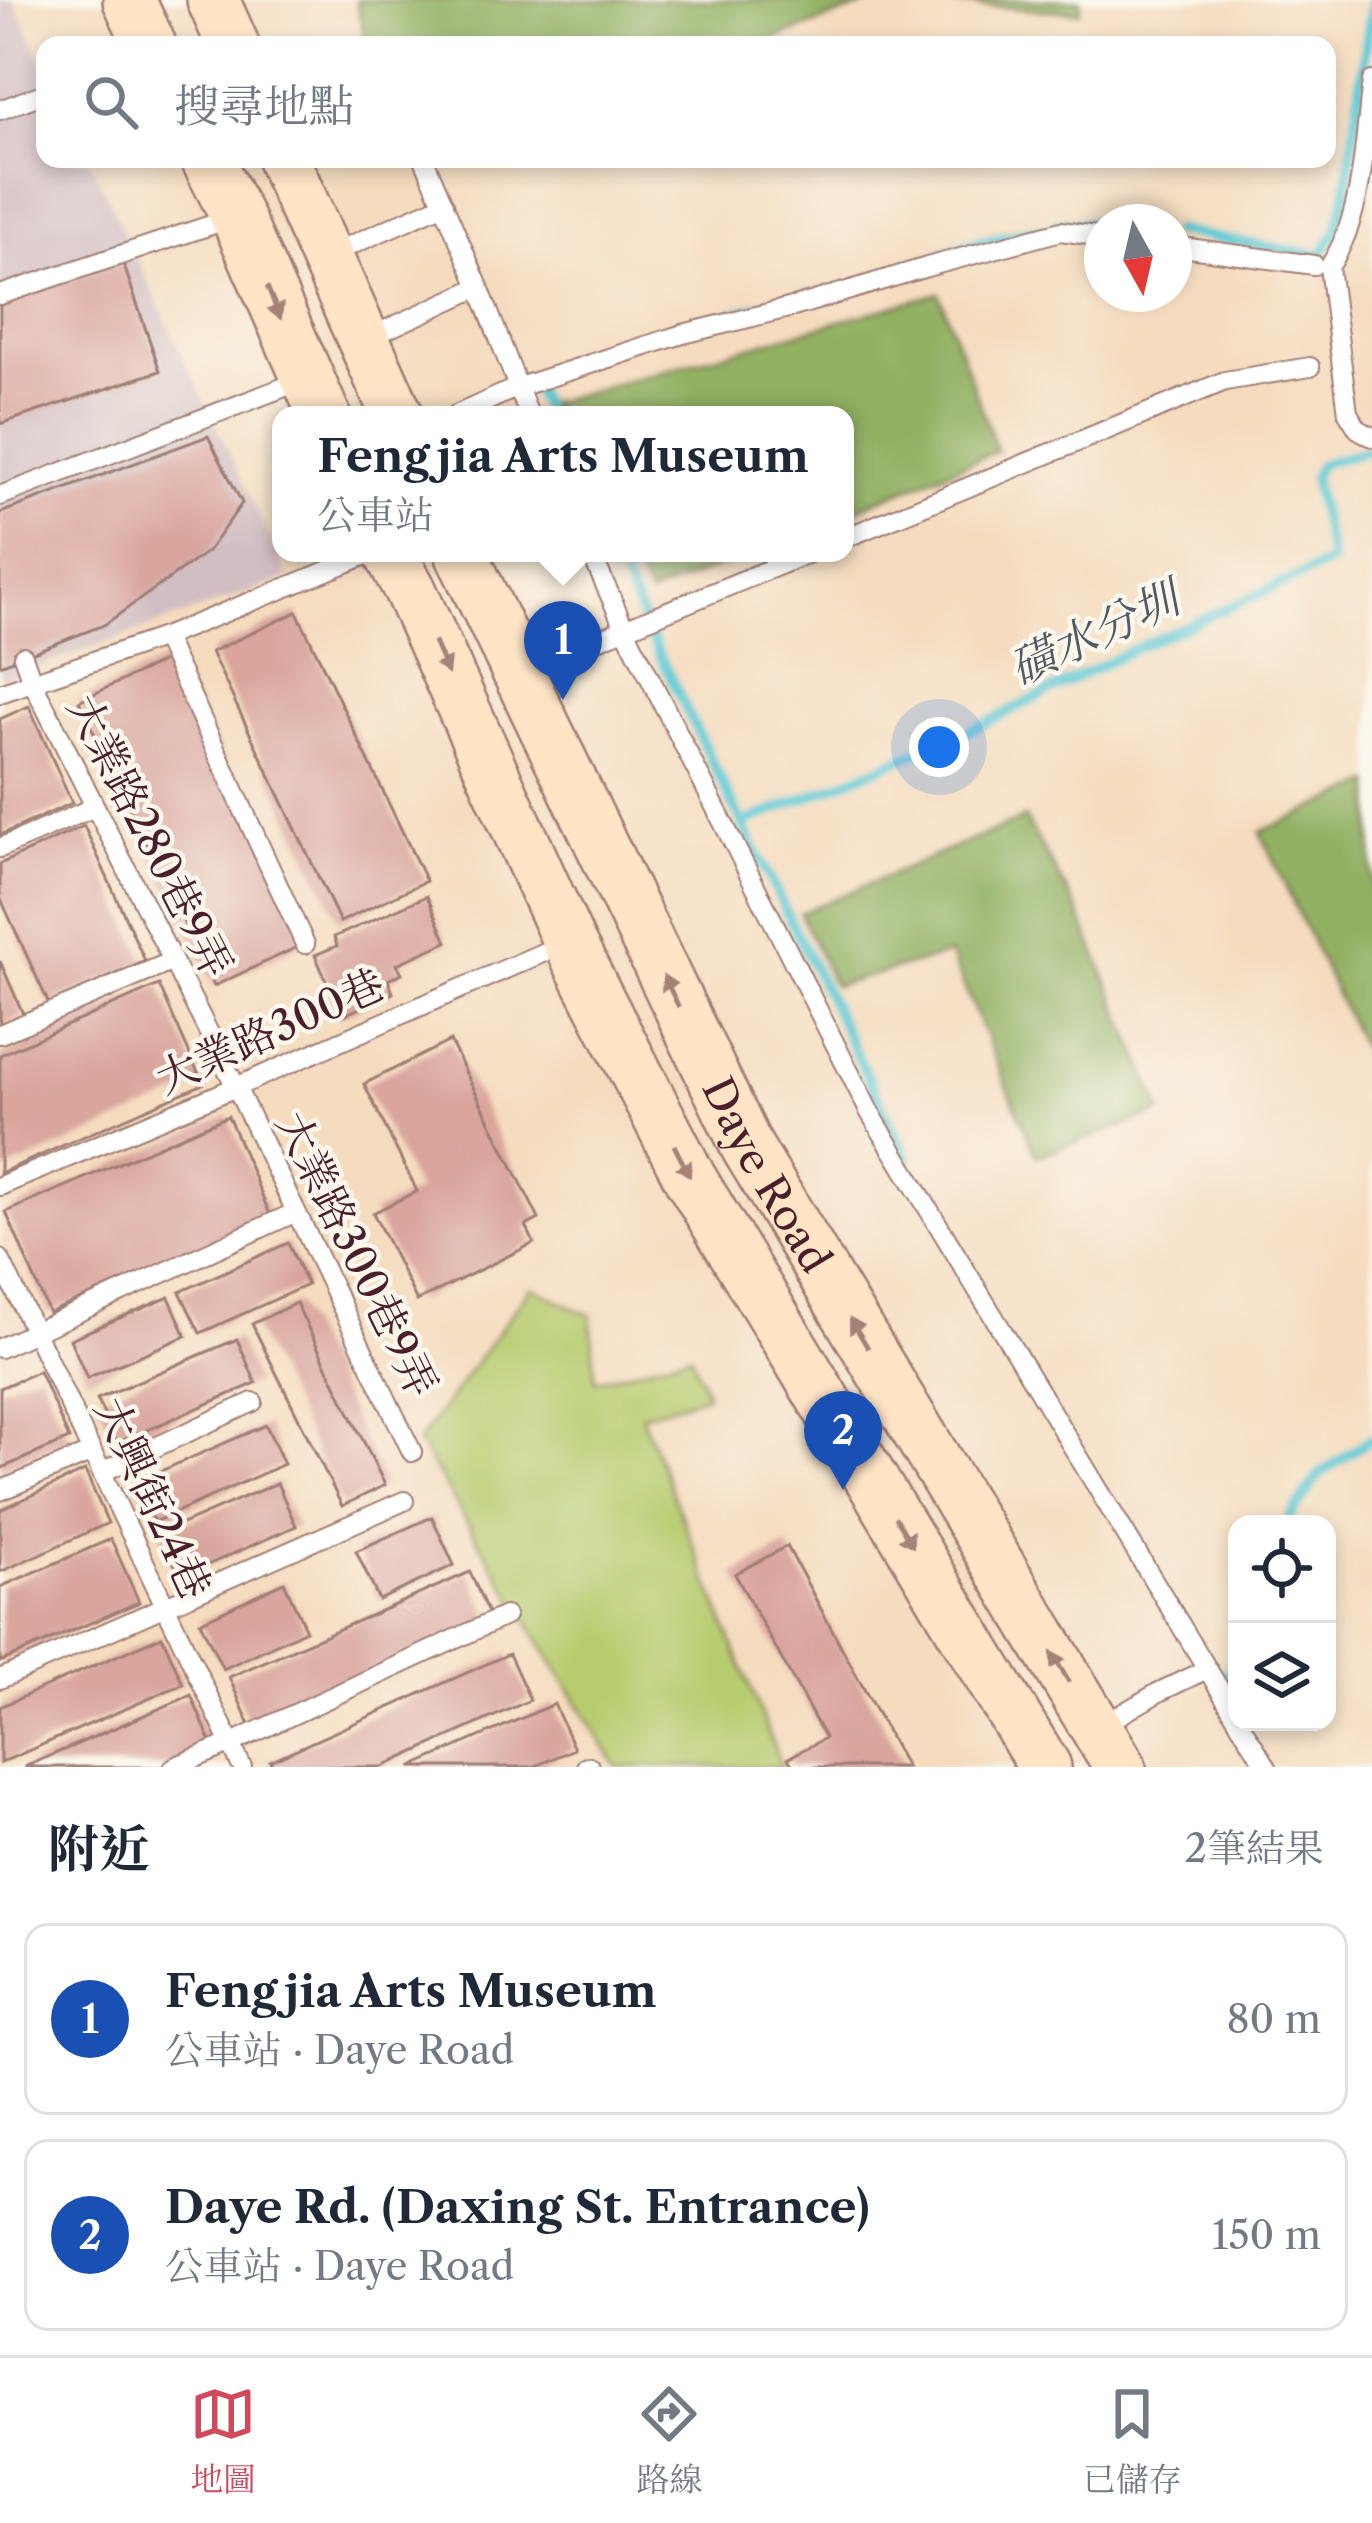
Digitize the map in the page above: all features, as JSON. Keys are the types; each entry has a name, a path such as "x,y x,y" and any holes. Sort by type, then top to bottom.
{"main road":[{"path":"129,0 146,36"},
{"path":"212,168 316,397"},
{"path":"287,168 393,406"},
{"name":"Daye Road","path":"395,562 569,942 690,1178 1046,1767"},
{"name":"Daye Road","path":"465,562 746,1147 1108,1748"}],"lane":[{"path":"1372,81 1354,204 1344,245 1329,267 1348,413 1358,429 1372,437"},
{"path":"0,110 36,97"},
{"path":"428,168 525,406"},
{"path":"326,255 444,204"},
{"path":"0,296 237,217"},
{"path":"476,406 516,388 683,334 1061,231 1084,234"},
{"path":"1192,249 1314,266"},
{"path":"364,340 478,287"},
{"path":"854,534 1225,381 1310,367"},
{"path":"287,406 316,397"},
{"path":"0,496 272,411"},
{"path":"0,693 164,637 349,562"},
{"path":"595,562 869,1111 1228,1704"},
{"path":"518,673 787,562"},
{"path":"164,637 304,944"},
{"name":"大業路280巷9弄","path":"23,656 236,1087"},
{"path":"0,848 95,807"},
{"name":"大業路300巷","path":"0,1186 569,942"},
{"path":"0,1034 173,961"},
{"name":"大業路300巷9弄","path":"236,1087 412,1452"},
{"path":"0,1348 296,1212"},
{"name":"大興街24巷","path":"0,1259 242,1767"},
{"path":"102,1472 253,1402"},
{"path":"0,1492 92,1452"},
{"path":"0,1679 404,1501"},
{"path":"174,1767 505,1616"},
{"path":"1108,1748 1159,1692 1207,1669"},
{"path":"1245,1731 1267,1767"}],"shaded area":[{"path":"0,0 14,0 36,47 36,168 93,168 272,542 272,562 281,562 289,578 0,680"}],"green space":[{"path":"356,0 880,0 782,36 365,36"},
{"path":"880,0 1081,0 1080,12"},
{"path":"939,293 997,451 854,510 854,406 548,403"},
{"path":"632,562 729,562 649,595"},
{"path":"1372,783 1372,1060 1367,1060 1260,832"},
{"path":"1025,818 1078,911 1162,1112 1037,1156 950,954 834,986 800,913"},
{"path":"531,1287 591,1316 595,1381 691,1354 707,1395 641,1415 782,1767 617,1767 418,1442"}],"building":[{"path":"123,263 160,371 0,424 0,304"},
{"path":"208,436 242,503 208,551 104,625 0,665 0,513"},
{"path":"297,612 426,881 340,922 211,652"},
{"path":"174,656 310,941 214,986 79,701"},
{"path":"29,706 72,803 0,835 0,719"},
{"path":"84,826 145,961 49,1004 0,897 0,864"},
{"path":"427,896 447,942 397,964 402,973 388,980 393,993 342,1016 315,955 337,946 334,937"},
{"path":"0,961 24,1016 0,1027"},
{"path":"159,985 203,1084 0,1173 0,1055"},
{"path":"450,1041 539,1219 526,1226 534,1243 417,1301 373,1213 417,1191 364,1084"},
{"path":"228,1116 271,1217 49,1313 6,1212"},
{"path":"288,1243 307,1285 200,1333 180,1292"},
{"path":"169,1297 186,1336 87,1378 70,1339"},
{"path":"296,1303 385,1485 342,1506 252,1324"},
{"path":"237,1339 256,1383 117,1443 97,1399"},
{"path":"39,1371 69,1439 0,1469 0,1388"},
{"path":"266,1425 284,1464 154,1522 136,1482"},
{"path":"85,1471 108,1523 0,1572 0,1510"},
{"path":"277,1483 296,1526 180,1577 161,1533"},
{"path":"432,1517 454,1565 379,1600 356,1551"},
{"path":"111,1539 139,1602 0,1662 0,1587"},
{"path":"787,1546 906,1767 793,1767 788,1758 825,1738 735,1574"},
{"path":"470,1572 491,1620 250,1725 229,1677"},
{"path":"284,1582 306,1630 223,1669 200,1622"},
{"path":"162,1636 183,1684 0,1763 0,1707"},
{"path":"509,1654 530,1700 382,1767 273,1767 270,1761"},
{"path":"191,1695 213,1747 167,1767 24,1767"},
{"path":"554,1704 574,1749 533,1767 411,1767"}],"waterway":[{"path":"1192,234 1320,255 1336,233 1345,199 1372,0"},
{"path":"1056,224 1084,223"},
{"path":"940,255 1038,228"},
{"path":"733,313 808,294"},
{"path":"531,380 542,406"},
{"name":"磺水分圳","path":"742,824 978,727 1134,649 1331,562 1313,477 1320,464 1372,449"},
{"path":"617,562 908,1159"},
{"path":"1291,1515 1320,1474 1372,1438"},
{"path":"1219,1678 1228,1672"}],"place":[{"name":"Fengjia Arts Museum","path":"563,700"},
{"name":"Daye Rd. (Daxing St. Entrance)","path":"843,1490"}]}
